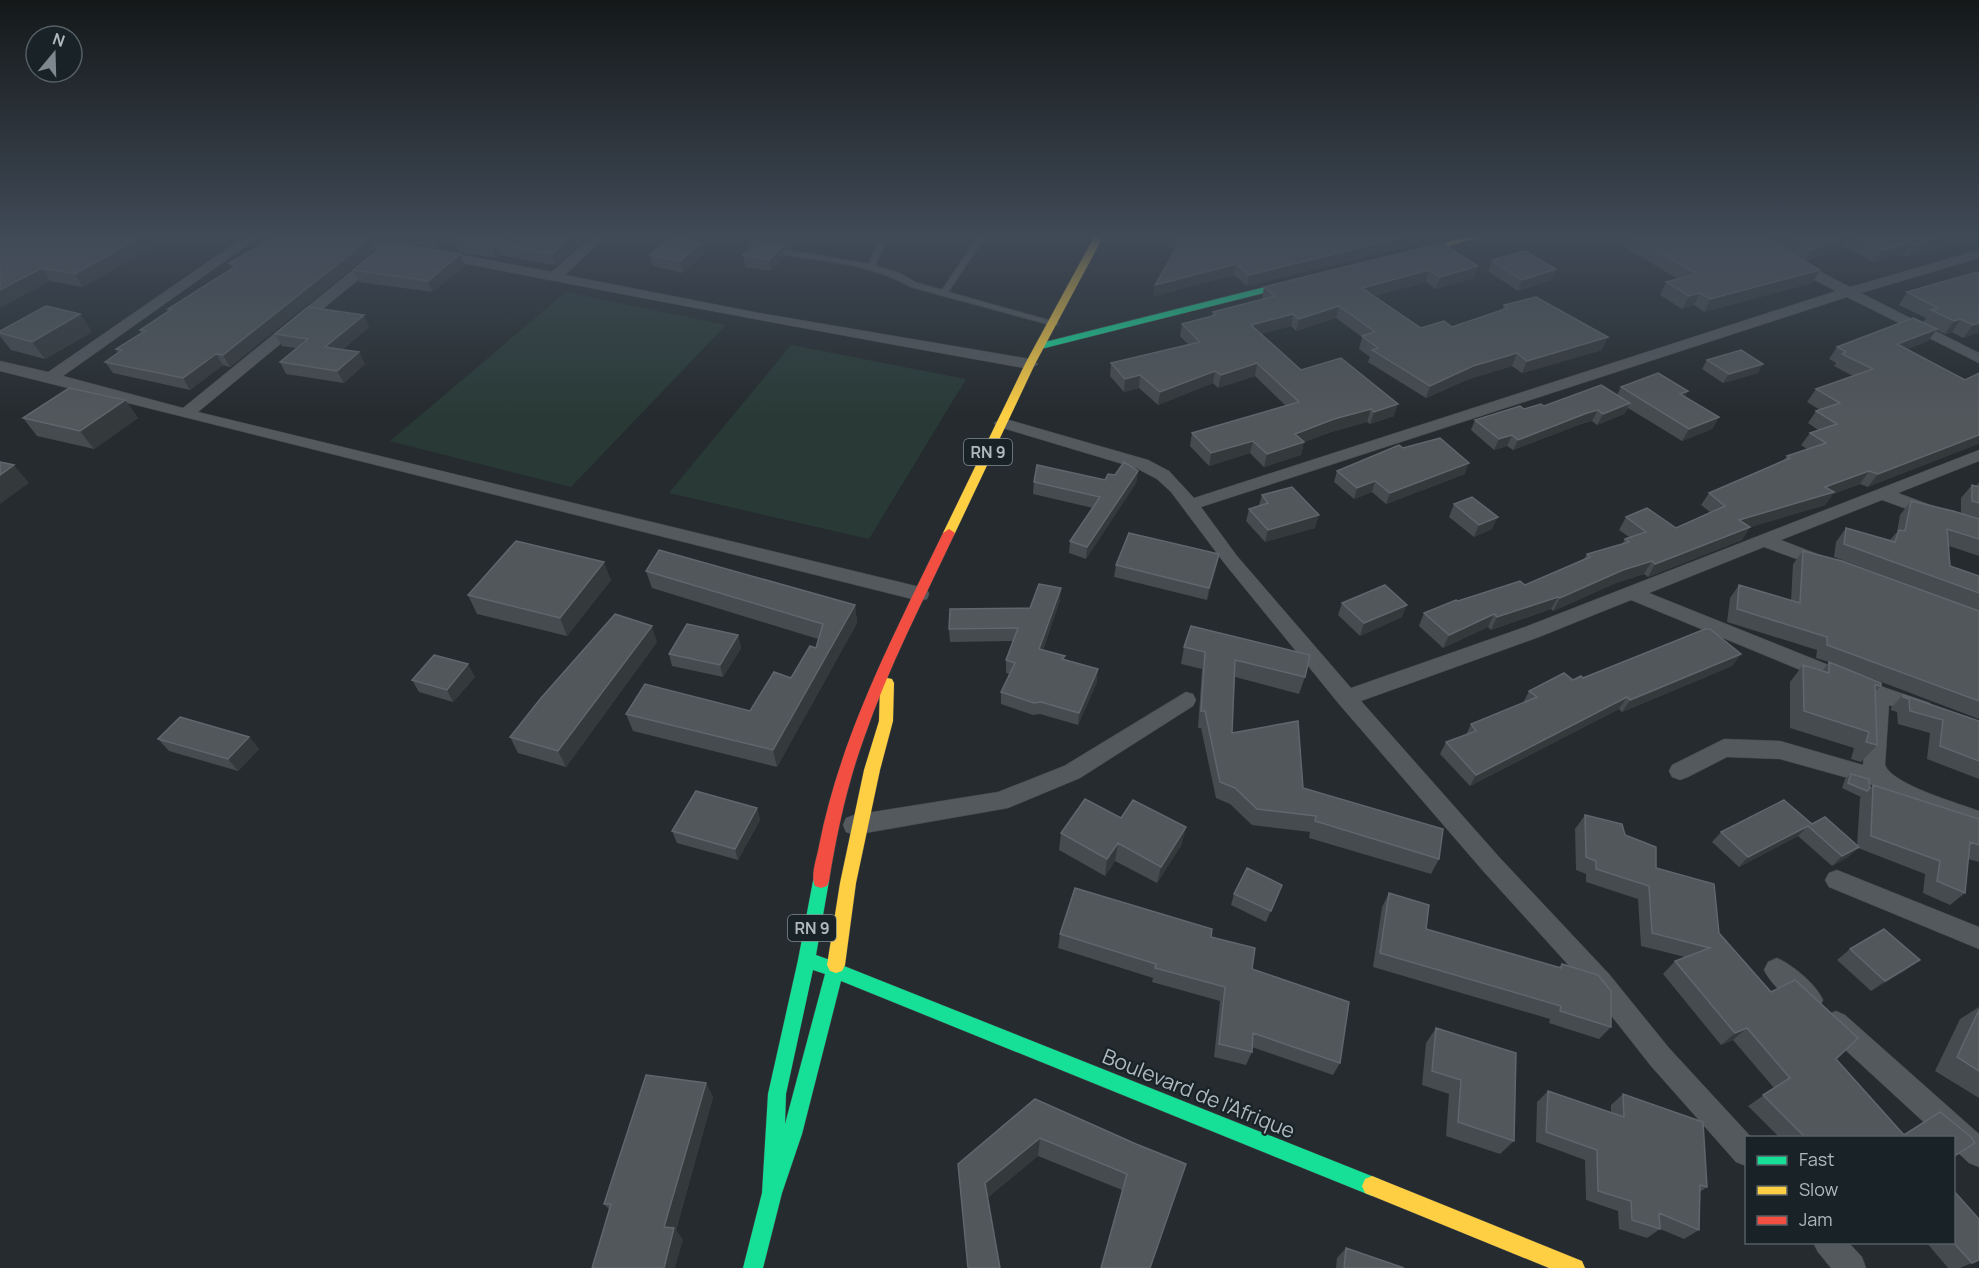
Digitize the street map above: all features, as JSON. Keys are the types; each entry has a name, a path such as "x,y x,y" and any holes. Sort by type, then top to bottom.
{"main road":[{"name":"RN 9","path":"772,1193 777,1094 807,960 830,826 846,768 865,715 920,594 1030,364 1068,296"},
{"path":"1041,346 1240,296"},
{"name":"RN 9","path":"753,1268 772,1193 792,1134 835,970 848,883 872,770 886,721 887,670"},
{"name":"Boulevard de l'Afrique","path":"807,960 1575,1268"}],"street":[{"path":"51,377 168,296"},
{"path":"186,414 334,296"},
{"path":"654,296 1030,364"},
{"path":"1190,505 1835,296"},
{"path":"1851,296 1979,359"},
{"path":"0,366 51,377 186,414 920,594"},
{"path":"1002,423 1142,464 1163,475 1190,505 1231,560 1417,781 1600,982 1660,1057 1745,1151"},
{"path":"1346,698 1532,632 1979,455"},
{"path":"1881,493 1979,529"},
{"path":"1765,541 1842,570"},
{"path":"1631,593 1879,694 1941,715"},
{"path":"1879,694 1874,765 1879,778"},
{"path":"830,826 860,825 1000,801 1072,772 1186,700"},
{"path":"1680,771 1724,748 1780,750 1879,778 1898,789 1979,821"},
{"path":"1837,880 1979,938"},
{"path":"1777,970 1979,1153"},
{"path":"1830,1244 1851,1268"}],"lane":[{"path":"956,296 1054,323"}],"shaded area":[{"path":"561,296 586,296 726,325 571,487 390,441"},
{"path":"791,345 966,379 869,539 669,493"}],"building":[{"path":"188,296 297,296 223,355 216,354 183,378 105,362 122,350 116,349 145,331 140,330 172,309 168,309"},
{"path":"1274,296 1374,296 1421,328 1444,321 1452,327 1508,308 1504,305 1536,297 1608,337 1527,361 1517,353 1473,366 1430,386 1372,350 1378,348 1362,336 1375,332 1339,306 1299,319 1293,314 1251,325 1301,370 1341,358 1398,404 1374,412 1371,409 1334,419 1295,434 1304,442 1267,454 1253,441 1211,453 1192,433 1299,402 1257,363 1221,375 1215,371 1160,392 1140,375 1125,379 1111,363 1200,342 1182,324 1216,315 1213,312"},
{"path":"1915,296 1979,296 1979,323 1973,325 1961,319 1954,321 1931,310 1938,308"},
{"path":"46,306 80,314 32,342 0,333 0,331"},
{"path":"308,307 364,315 325,347 359,352 337,371 280,362 308,339 275,334"},
{"path":"1913,318 1937,329 1897,344 1965,380 1979,373 1979,435 1878,474 1869,471 1825,487 1834,492 1739,520 1750,527 1655,564 1652,561 1623,570 1560,598 1497,617 1494,614 1449,635 1424,613 1456,600 1520,581 1525,585 1590,557 1587,554 1629,542 1625,539 1646,532 1626,517 1647,508 1676,528 1725,506 1709,493 1790,458 1787,456 1826,443 1810,433 1837,424 1816,411 1840,403 1816,389 1873,369 1842,354 1846,352 1837,347"},
{"path":"1741,350 1763,364 1729,374 1707,360"},
{"path":"1658,373 1688,391 1680,394 1719,417 1689,429 1621,387"},
{"path":"1601,385 1630,403 1603,414 1598,410 1587,413 1518,440 1512,435 1499,439 1475,420 1520,406 1524,409 1541,404 1544,406"},
{"path":"69,388 125,400 80,431 23,418"},
{"path":"1440,438 1469,463 1390,493 1375,481 1357,488 1337,471 1399,445 1403,448"},
{"path":"0,462 14,465 0,475"},
{"path":"1124,462 1138,471 1087,547 1070,541 1100,497 1034,482 1037,465 1105,480 1108,474 1115,475"},
{"path":"1972,485 1979,487 1979,503 1972,501"},
{"path":"1292,487 1319,515 1268,530 1249,509 1268,503 1262,495"},
{"path":"1472,497 1498,517 1479,525 1454,504"},
{"path":"1911,501 1979,519 1979,539 1947,529 1950,566 1979,576 1979,593 1844,544 1846,528 1895,542 1899,530 1905,531"},
{"path":"1129,533 1219,554 1209,588 1116,565"},
{"path":"516,541 604,562 560,618 468,595"},
{"path":"659,550 855,605 773,750 626,714 645,684 750,711 774,672 791,678 810,646 816,648 823,624 646,571"},
{"path":"1803,551 1842,561 1979,611 1979,701 1827,645 1827,637 1737,609 1739,585 1800,603"},
{"path":"1039,584 1061,588 1039,649 1065,656 1062,659 1098,669 1079,713 1041,702 1034,703 1001,692 1015,663 1006,660 1018,628 949,629 950,609 1030,608"},
{"path":"1385,585 1407,605 1364,623 1342,603"},
{"path":"615,614 652,626 558,751 510,737 541,698"},
{"path":"687,624 738,635 720,665 669,654"},
{"path":"1191,626 1310,655 1305,677 1235,660 1232,733 1298,721 1303,788 1443,829 1439,859 1315,821 1316,816 1257,809 1235,788 1220,782 1205,711 1201,711 1205,652 1184,647"},
{"path":"1710,629 1741,654 1630,700 1627,697 1476,775 1446,742 1476,731 1471,724 1537,697 1529,691 1564,673 1573,680 1581,676 1583,678"},
{"path":"434,655 468,664 447,690 412,680"},
{"path":"1829,662 1881,683 1881,686 1875,685 1877,745 1866,742 1869,732 1804,711 1803,665 1829,673"},
{"path":"1903,695 1979,721 1979,761 1940,746 1943,720 1910,711 1909,699"},
{"path":"180,717 249,737 228,759 158,739"},
{"path":"1851,774 1869,779 1870,788 1867,791 1848,783"},
{"path":"1873,785 1979,819 1979,845 1970,842 1965,893 1937,881 1940,861 1871,836"},
{"path":"696,791 757,808 735,849 672,831"},
{"path":"1085,799 1121,818 1133,800 1186,827 1161,867 1118,843 1107,859 1061,833"},
{"path":"1784,800 1812,824 1825,817 1859,847 1842,856 1808,826 1748,857 1721,832"},
{"path":"1585,815 1622,824 1625,835 1656,847 1656,868 1714,884 1719,933 1771,992 1795,980 1858,1038 1836,1059 1904,1135 1940,1112 1971,1137 1975,1143 1955,1156 1955,1136 1804,1136 1763,1095 1790,1078 1747,1028 1735,1033 1675,961 1710,948 1652,933 1649,886 1596,869 1596,861 1586,857"},
{"path":"1247,868 1282,885 1271,911 1234,894"},
{"path":"1075,888 1212,929 1211,937 1255,948 1252,969 1349,1002 1340,1063 1253,1033 1252,1052 1219,1044 1225,987 1155,968 1156,964 1060,934"},
{"path":"1389,893 1429,905 1426,929 1561,968 1562,964 1598,975 1611,991 1611,1027 1560,1011 1561,1006 1380,953"},
{"path":"1884,929 1920,960 1885,981 1850,949"},
{"path":"1979,1010 1979,1071 1957,1057"},
{"path":"1436,1028 1516,1053 1514,1141 1458,1122 1461,1080 1432,1071"},
{"path":"646,1075 706,1083 664,1227 674,1228 664,1268 592,1268 611,1204 604,1204"},
{"path":"1548,1091 1624,1117 1623,1094 1703,1122 1707,1187 1700,1185 1699,1230 1659,1213 1660,1229 1632,1220 1631,1201 1598,1191 1597,1150 1546,1132"},
{"path":"1035,1099 1186,1164 1150,1268 1101,1268 1127,1174 1040,1138 985,1183 1000,1268 968,1268 958,1164"},
{"path":"1955,1192 1979,1219 1979,1260 1972,1263 1955,1244"},
{"path":"1346,1248 1404,1268 1344,1268"}],"traffic: fast":[{"path":"1041,346 1240,296"},
{"path":"772,1193 777,1094 807,960 821,881"},
{"path":"817,963 1372,1186"},
{"path":"753,1268 772,1193 792,1134 836,965"}],"traffic: slow":[{"path":"949,533 1030,364 1067,296"},
{"path":"836,965 848,883 872,770 886,721 887,683"},
{"path":"1372,1186 1575,1268"}],"traffic: jam":[{"path":"821,881 834,811 856,738 893,649 949,533"}]}
